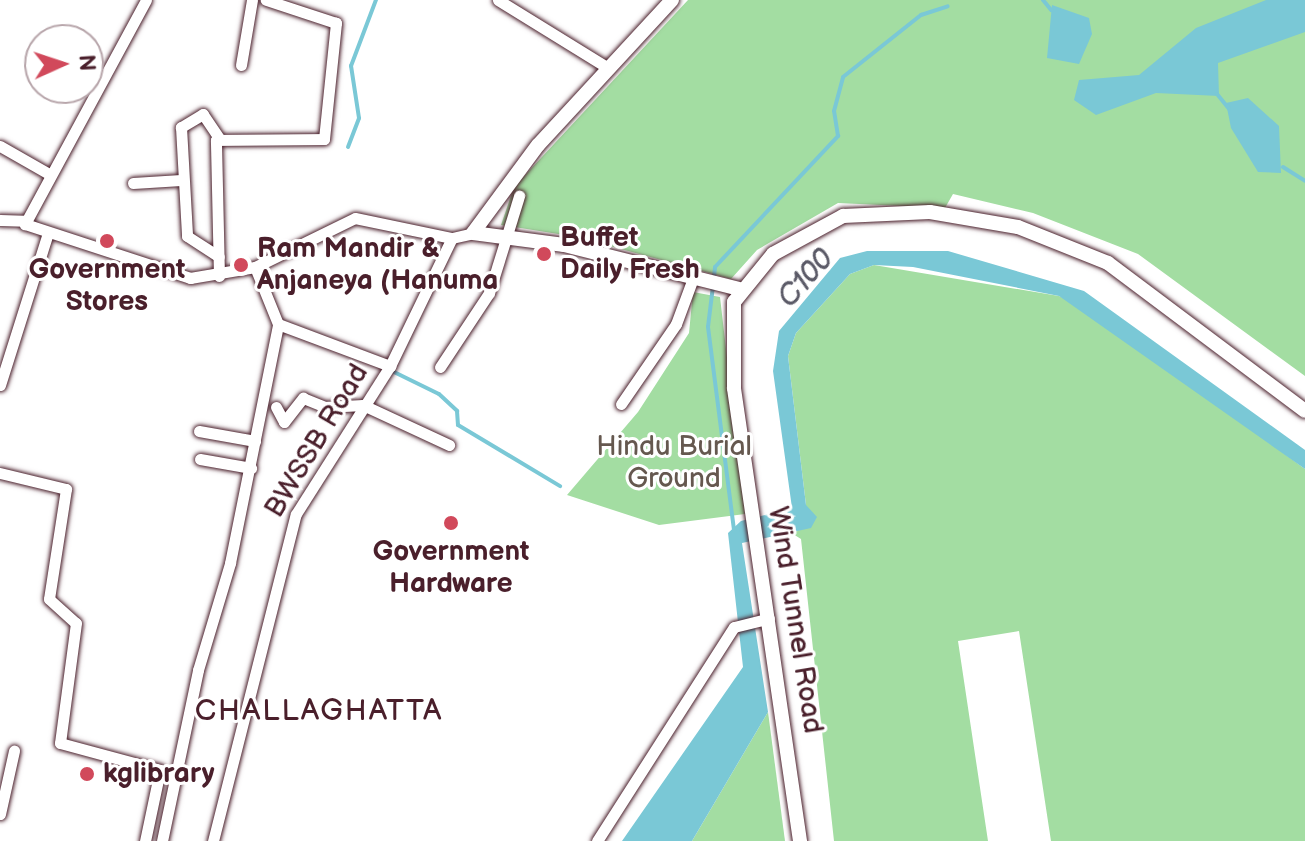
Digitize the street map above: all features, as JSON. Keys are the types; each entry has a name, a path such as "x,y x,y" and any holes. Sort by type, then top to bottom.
{"street":[{"path":"24,221 146,0"},
{"path":"241,65 252,0"},
{"path":"219,138 324,139 336,23 266,0"},
{"path":"498,0 608,68"},
{"path":"473,233 514,173 672,0"},
{"path":"219,138 203,114 184,121 181,180 187,236 219,257"},
{"path":"219,138 213,146 219,276"},
{"path":"0,146 49,174"},
{"path":"133,183 181,180"},
{"path":"440,367 489,293 502,236 519,196"},
{"path":"0,220 24,221 48,233 166,275 219,276 255,267 355,218 452,238 473,233 502,236 739,289 797,236 843,216 930,212 1018,227 1108,263 1305,411"},
{"path":"0,385 48,233"},
{"name":"BWSSB Road","path":"213,841 280,555 309,488 390,366 452,238"},
{"path":"162,841 251,468 278,324 255,267"},
{"path":"621,404 705,282"},
{"name":"Wind Tunnel Road","path":"739,289 734,388 757,542 763,621 800,841"},
{"path":"278,324 390,366"},
{"path":"276,407 284,422 303,398 325,407 363,405 449,445"},
{"path":"199,431 255,441"},
{"path":"200,459 251,468"},
{"path":"0,473 66,489 49,599 76,623 60,743 160,770 145,841"},
{"path":"597,841 737,626 763,621"},
{"path":"0,814 14,751"}],"green space":[{"path":"688,0 1305,0 1305,376 1138,254 1033,213 953,194 945,208 838,203 757,250 731,279 577,237 501,225 514,187"},
{"path":"874,265 1059,296 1084,307 1305,469 1305,841 1051,841 1019,631 958,641 988,841 834,841 801,539 785,529 799,525 806,505 788,356 796,333 850,274"},
{"name":"Hindu Burial Ground","path":"693,292 720,297 745,514 659,525 567,495 638,412 689,333"},
{"path":"768,712 785,841 692,841"}],"water":[{"path":"1266,0 1305,0 1305,32 1218,63 1219,96 1156,93 1096,115 1074,100 1079,80 1139,75 1196,28"},
{"path":"1052,5 1089,18 1092,34 1079,64 1047,58"},
{"path":"1248,98 1279,126 1281,173 1258,172 1231,128 1226,103"},
{"path":"867,251 948,251 1084,291 1305,450 1305,469 1059,296 913,267 874,265 850,274 796,333 788,356 806,505 817,517 811,528 742,543 768,712 692,841 622,841 743,667 728,533 741,521 792,508 773,371 779,331 840,258"}],"waterway":[{"path":"348,147 359,118 351,66 376,0"},
{"path":"1043,0 1051,10"},
{"path":"714,277 715,267 838,136 834,111 843,77 921,15 948,6"},
{"path":"1217,94 1229,109"},
{"path":"1283,167 1305,181"},
{"path":"713,286 708,327 734,531"},
{"path":"394,372 439,394 457,411 458,425 560,486"}],"place":[{"name":"Government Stores","path":"107,241"},
{"name":"Buffet Daily Fresh","path":"544,254"},
{"name":"Ram Mandir & Anjaneya (Hanuma","path":"241,265"},
{"name":"Government Hardware","path":"451,523"},
{"name":"kglibrary","path":"87,774"}],"district":[{"name":"CHALLAGHATTA","path":"319,711"}],"water label":[{"name":"C100","path":"806,279"}]}
